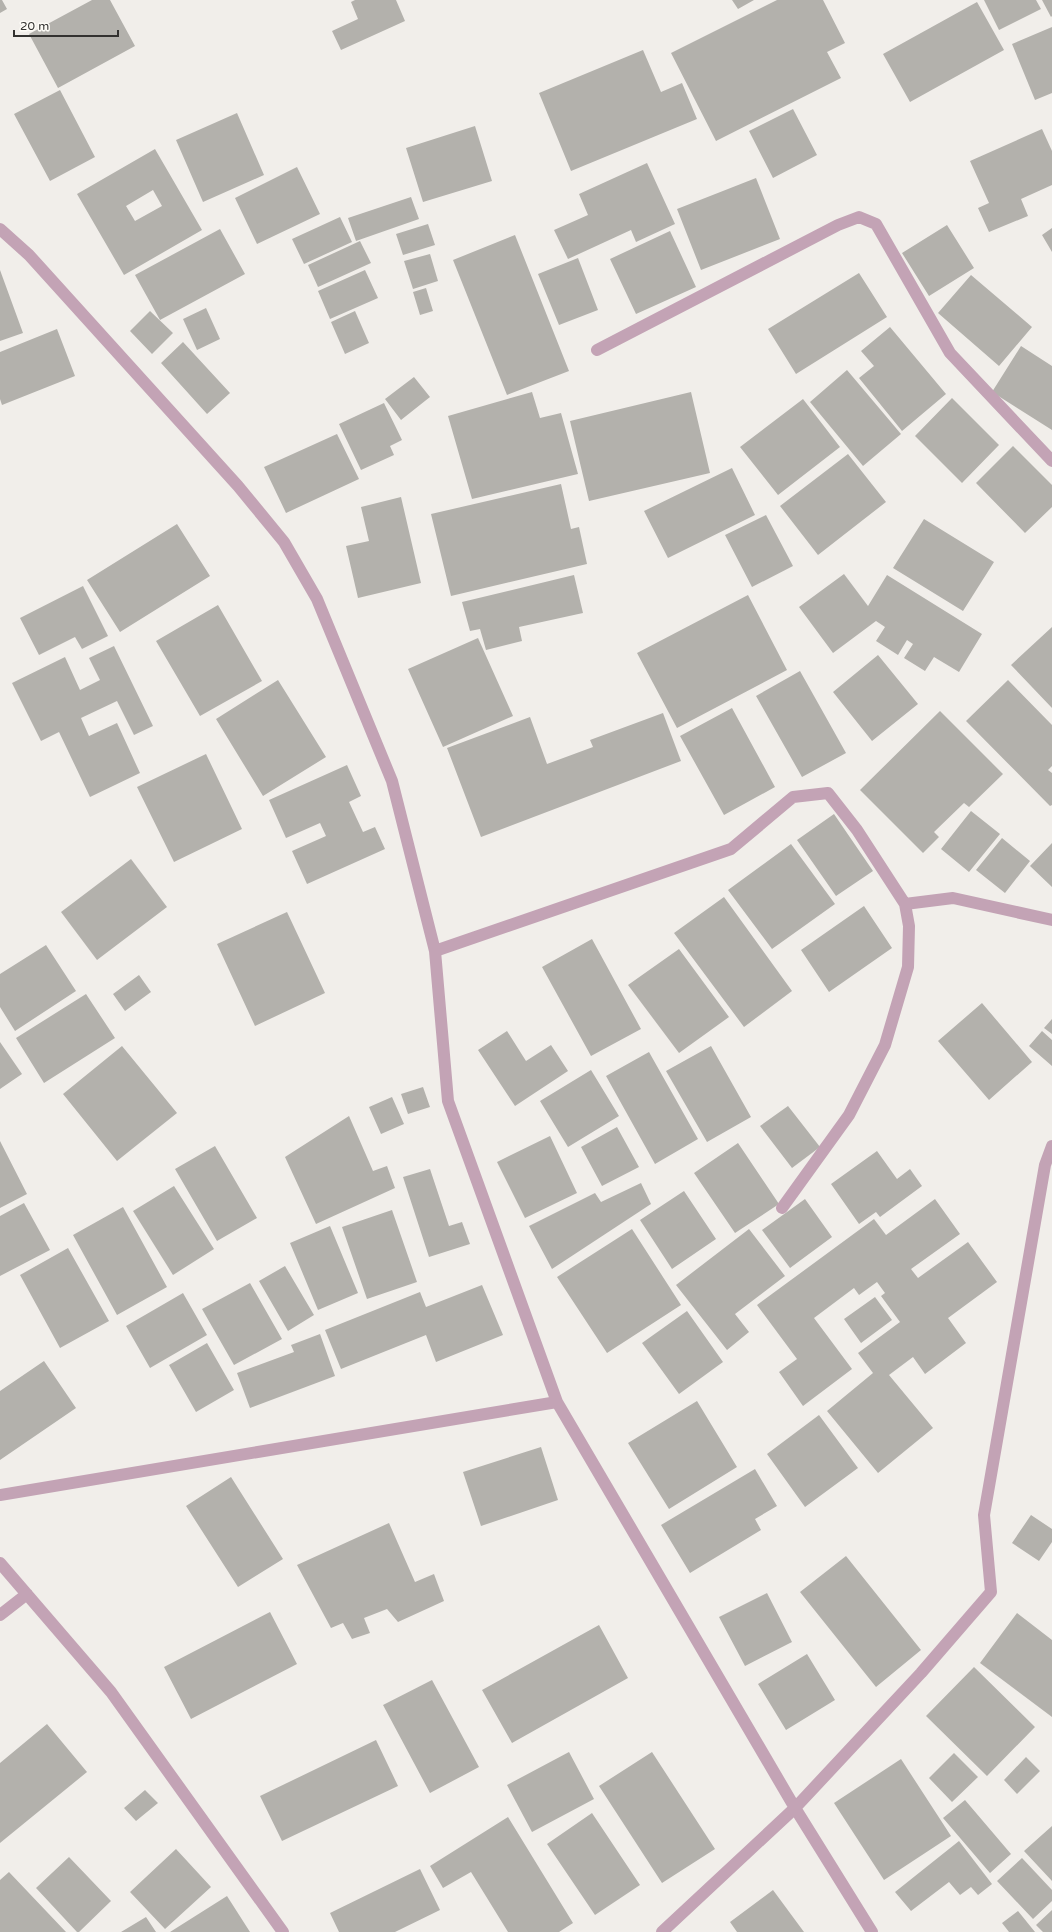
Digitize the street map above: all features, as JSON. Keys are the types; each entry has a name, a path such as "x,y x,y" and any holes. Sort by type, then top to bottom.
{"street":[{"path":"597,350 838,225 859,217 876,224 950,353 1052,461"},
{"path":"0,229 30,255 238,486 284,542 317,599 392,781 435,951 448,1101 557,1402 795,1808 872,1932"},
{"path":"435,951 731,849 793,797 828,793 857,830 905,904 909,926 908,968 885,1046 849,1115 782,1208"},
{"path":"905,904 953,898 1052,920"},
{"path":"662,1932 795,1808 921,1673 991,1592 984,1515 1045,1165 1052,1146"},
{"path":"0,1495 557,1402"},
{"path":"0,1563 111,1692 283,1932"},
{"path":"0,1616 27,1594"}],"building":[{"path":"0,0 2,0 7,9 0,13"},
{"path":"92,0 110,0 135,46 58,88 29,34"},
{"path":"355,0 396,0 405,21 341,50 332,31 358,19 351,2"},
{"path":"732,0 754,0 738,9"},
{"path":"777,0 823,0 845,43 827,52 841,78 716,141 671,53"},
{"path":"984,0 1036,0 1041,9 999,30"},
{"path":"1042,0 1052,0 1051,17"},
{"path":"977,2 1004,50 910,102 883,54"},
{"path":"1052,27 1052,93 1035,100 1012,44"},
{"path":"643,50 661,92 682,83 697,119 571,171 539,93"},
{"path":"60,90 95,157 50,181 14,114"},
{"path":"793,109 817,155 773,178 749,131"},
{"path":"237,113 264,175 203,202 176,140"},
{"path":"475,126 492,181 423,202 406,148"},
{"path":"1042,129 1052,151 1052,185 1021,199 1028,216 989,232 978,208 989,203 970,161"},
{"path":"155,149 202,230 124,275 77,194","holes":["153,190 162,206 135,221 126,206"]},
{"path":"647,163 675,224 636,242 631,230 568,259 554,230 588,215 579,194"},
{"path":"297,167 320,214 257,244 235,198"},
{"path":"756,178 780,239 701,270 677,209"},
{"path":"411,197 419,219 356,241 348,218"},
{"path":"340,217 352,242 304,264 292,239"},
{"path":"428,224 435,245 403,255 396,234"},
{"path":"947,225 974,268 929,296 902,253"},
{"path":"1052,228 1052,252 1042,235"},
{"path":"220,229 245,274 160,320 135,275"},
{"path":"670,231 696,287 636,314 610,259"},
{"path":"515,235 569,371 507,395 453,260"},
{"path":"360,241 371,263 318,287 308,265"},
{"path":"430,254 438,281 413,289 404,261"},
{"path":"578,258 598,310 559,325 538,274"},
{"path":"0,270 23,333 0,341"},
{"path":"365,270 378,298 330,319 318,291"},
{"path":"859,273 887,317 796,374 768,329"},
{"path":"971,275 1032,327 999,366 938,313"},
{"path":"426,288 433,311 420,315 413,292"},
{"path":"206,308 220,339 197,350 183,319"},
{"path":"150,311 173,333 152,354 130,331"},
{"path":"355,311 369,343 345,354 331,322"},
{"path":"890,327 946,394 902,431 859,378 874,366 861,351"},
{"path":"57,329 75,376 2,405 0,399 0,352"},
{"path":"183,342 230,393 207,414 161,363"},
{"path":"1021,346 1052,366 1052,430 992,392"},
{"path":"847,370 901,434 863,466 810,402"},
{"path":"414,377 430,397 401,420 385,399"},
{"path":"532,392 540,418 561,413 578,474 472,499 448,416"},
{"path":"691,392 710,473 589,501 570,421"},
{"path":"952,398 999,445 962,483 915,436"},
{"path":"803,399 840,447 778,495 740,447"},
{"path":"384,403 402,440 390,446 394,455 361,470 339,424"},
{"path":"337,434 359,479 286,513 264,467"},
{"path":"1013,446 1052,485 1052,507 1025,533 976,483"},
{"path":"848,454 886,502 818,555 780,506"},
{"path":"732,468 755,515 668,558 644,511"},
{"path":"561,484 571,529 579,527 587,564 451,596 431,514"},
{"path":"401,497 421,583 358,598 346,546 369,541 361,507"},
{"path":"766,515 793,566 752,587 725,535"},
{"path":"924,519 994,562 963,611 893,568"},
{"path":"177,524 210,576 120,632 87,580"},
{"path":"844,574 868,606 887,575 982,634 959,672 934,657 925,671 904,658 913,644 907,640 898,655 876,641 885,627 876,621 833,653 799,607"},
{"path":"574,575 583,613 519,627 522,641 486,650 480,629 470,631 462,602"},
{"path":"83,586 108,636 82,649 75,637 39,655 20,618"},
{"path":"748,595 787,670 677,728 637,653"},
{"path":"218,605 262,681 200,716 156,641"},
{"path":"1052,627 1052,708 1011,665"},
{"path":"478,638 513,716 443,747 408,669"},
{"path":"114,646 153,726 134,735 117,701 81,718 89,736 117,723 140,773 90,797 59,732 41,741 12,683 65,657 80,690 100,680 89,658"},
{"path":"878,655 918,704 872,741 833,692"},
{"path":"800,671 846,753 802,777 756,696"},
{"path":"278,680 326,757 263,796 216,719"},
{"path":"1008,680 1052,725 1052,766 1048,770 1052,773 1052,805 1050,806 966,721"},
{"path":"732,708 775,787 724,815 680,736"},
{"path":"940,711 1003,774 969,807 964,803 934,832 939,837 923,853 860,790"},
{"path":"663,713 681,761 481,837 447,748 530,717 547,764 593,747 590,740"},
{"path":"206,754 242,829 174,862 137,787"},
{"path":"347,765 361,796 349,802 363,832 375,827 385,849 307,884 292,851 326,836 320,823 286,838 269,800"},
{"path":"971,811 1000,834 969,872 941,849"},
{"path":"834,814 873,871 836,896 797,840"},
{"path":"1002,838 1030,861 1005,893 976,870"},
{"path":"1052,843 1052,887 1030,866"},
{"path":"791,844 835,904 772,949 728,890"},
{"path":"131,859 167,907 97,960 61,912"},
{"path":"724,897 792,991 744,1027 674,933"},
{"path":"864,906 892,948 829,992 801,950"},
{"path":"287,912 325,993 255,1026 217,944"},
{"path":"592,939 641,1029 591,1056 542,967"},
{"path":"46,945 76,991 15,1031 0,1007 0,974"},
{"path":"679,949 729,1017 679,1053 628,985"},
{"path":"139,975 151,992 125,1011 113,994"},
{"path":"86,994 115,1038 44,1083 16,1038"},
{"path":"982,1003 1032,1062 989,1100 938,1041"},
{"path":"1052,1019 1052,1034 1044,1028"},
{"path":"507,1031 526,1061 551,1045 568,1071 515,1106 478,1050"},
{"path":"1042,1031 1052,1040 1052,1066 1029,1046"},
{"path":"0,1042 22,1074 0,1089"},
{"path":"122,1046 177,1113 117,1161 63,1094"},
{"path":"711,1046 751,1117 707,1142 666,1071"},
{"path":"649,1052 698,1139 655,1164 606,1076"},
{"path":"591,1070 619,1116 568,1147 540,1101"},
{"path":"423,1087 430,1107 408,1114 401,1094"},
{"path":"392,1097 404,1124 381,1134 369,1107"},
{"path":"788,1106 820,1147 792,1168 760,1126"},
{"path":"349,1116 373,1171 387,1166 395,1188 316,1224 285,1157"},
{"path":"617,1127 639,1167 602,1186 581,1147"},
{"path":"550,1136 577,1193 525,1218 497,1162"},
{"path":"0,1141 27,1194 0,1208"},
{"path":"738,1143 779,1204 735,1233 694,1173"},
{"path":"215,1146 257,1218 217,1241 175,1169"},
{"path":"877,1151 897,1179 910,1169 922,1186 880,1217 876,1212 859,1224 831,1184"},
{"path":"430,1169 449,1226 462,1222 470,1244 429,1257 403,1177"},
{"path":"641,1183 651,1204 552,1269 529,1226 595,1193 601,1202"},
{"path":"174,1186 214,1249 173,1275 133,1211"},
{"path":"684,1191 716,1239 672,1269 640,1220"},
{"path":"805,1199 832,1237 790,1268 762,1230"},
{"path":"935,1199 960,1234 911,1269 918,1278 968,1242 997,1282 948,1318 966,1343 925,1374 913,1357 889,1375 933,1428 878,1473 827,1411 873,1373 858,1353 900,1322 881,1296 885,1293 877,1282 859,1295 854,1288 814,1318 852,1369 803,1406 779,1372 797,1359 757,1305 874,1219 886,1235"},
{"path":"24,1203 50,1250 0,1276 0,1216"},
{"path":"123,1207 167,1287 117,1315 73,1235"},
{"path":"392,1210 417,1282 367,1299 342,1227"},
{"path":"330,1226 358,1293 318,1310 290,1243"},
{"path":"632,1229 681,1305 607,1353 557,1277"},
{"path":"749,1229 785,1276 735,1314 749,1332 727,1350 676,1285"},
{"path":"68,1248 109,1321 60,1348 20,1275"},
{"path":"285,1266 314,1315 288,1331 259,1281"},
{"path":"250,1283 282,1339 234,1365 202,1309"},
{"path":"482,1285 503,1335 436,1362 426,1335 341,1369 325,1330 420,1292 426,1307"},
{"path":"183,1293 207,1335 150,1368 126,1326"},
{"path":"875,1297 892,1320 861,1343 844,1319"},
{"path":"687,1311 723,1362 679,1394 642,1343"},
{"path":"320,1334 335,1376 250,1408 237,1373 294,1352 291,1345"},
{"path":"207,1343 234,1390 196,1412 169,1365"},
{"path":"44,1361 76,1408 0,1460 0,1391"},
{"path":"697,1401 737,1467 669,1509 628,1443"},
{"path":"819,1415 858,1468 805,1507 767,1454"},
{"path":"541,1447 558,1500 481,1526 463,1472"},
{"path":"755,1469 777,1506 755,1519 761,1530 690,1573 661,1525"},
{"path":"231,1477 283,1559 238,1587 186,1506"},
{"path":"1031,1515 1052,1529 1052,1542 1039,1561 1012,1543"},
{"path":"389,1523 415,1582 434,1574 444,1601 398,1622 387,1609 364,1618 370,1633 352,1639 343,1623 331,1628 297,1565"},
{"path":"846,1556 921,1650 876,1687 800,1592"},
{"path":"767,1593 792,1642 745,1666 719,1617"},
{"path":"270,1612 297,1664 191,1719 164,1667"},
{"path":"1017,1613 1052,1640 1052,1717 980,1663"},
{"path":"599,1625 628,1678 512,1743 482,1690"},
{"path":"807,1654 835,1700 786,1730 758,1684"},
{"path":"974,1667 1035,1727 987,1776 926,1716"},
{"path":"432,1680 479,1767 430,1793 383,1705"},
{"path":"47,1724 87,1772 0,1843 0,1763"},
{"path":"376,1740 398,1786 282,1841 260,1796"},
{"path":"569,1752 594,1799 532,1832 507,1785"},
{"path":"652,1752 715,1849 662,1883 599,1786"},
{"path":"954,1753 978,1777 952,1802 929,1778"},
{"path":"1026,1757 1040,1771 1017,1794 1004,1780"},
{"path":"901,1759 951,1836 884,1880 834,1803"},
{"path":"145,1790 158,1803 136,1821 124,1808"},
{"path":"965,1800 1011,1854 990,1873 943,1818"},
{"path":"592,1813 640,1885 595,1915 547,1844"},
{"path":"508,1817 573,1923 559,1932 508,1932 471,1872 443,1888 430,1866"},
{"path":"1052,1826 1052,1881 1024,1851"},
{"path":"959,1841 992,1884 978,1895 971,1887 960,1895 949,1882 911,1911 895,1892"},
{"path":"176,1849 211,1887 165,1929 130,1892"},
{"path":"69,1857 111,1901 79,1932 77,1932 36,1888"},
{"path":"1022,1858 1052,1890 1052,1901 1033,1919 997,1881"},
{"path":"420,1869 440,1910 395,1932 339,1932 330,1913"},
{"path":"9,1872 66,1932 0,1932 0,1880"},
{"path":"773,1890 804,1932 737,1932 730,1922"},
{"path":"227,1896 250,1932 170,1932"},
{"path":"1052,1910 1052,1932 1043,1932 1036,1925"},
{"path":"1018,1911 1035,1932 1009,1932 1002,1923"},
{"path":"146,1917 156,1932 121,1932"}]}
